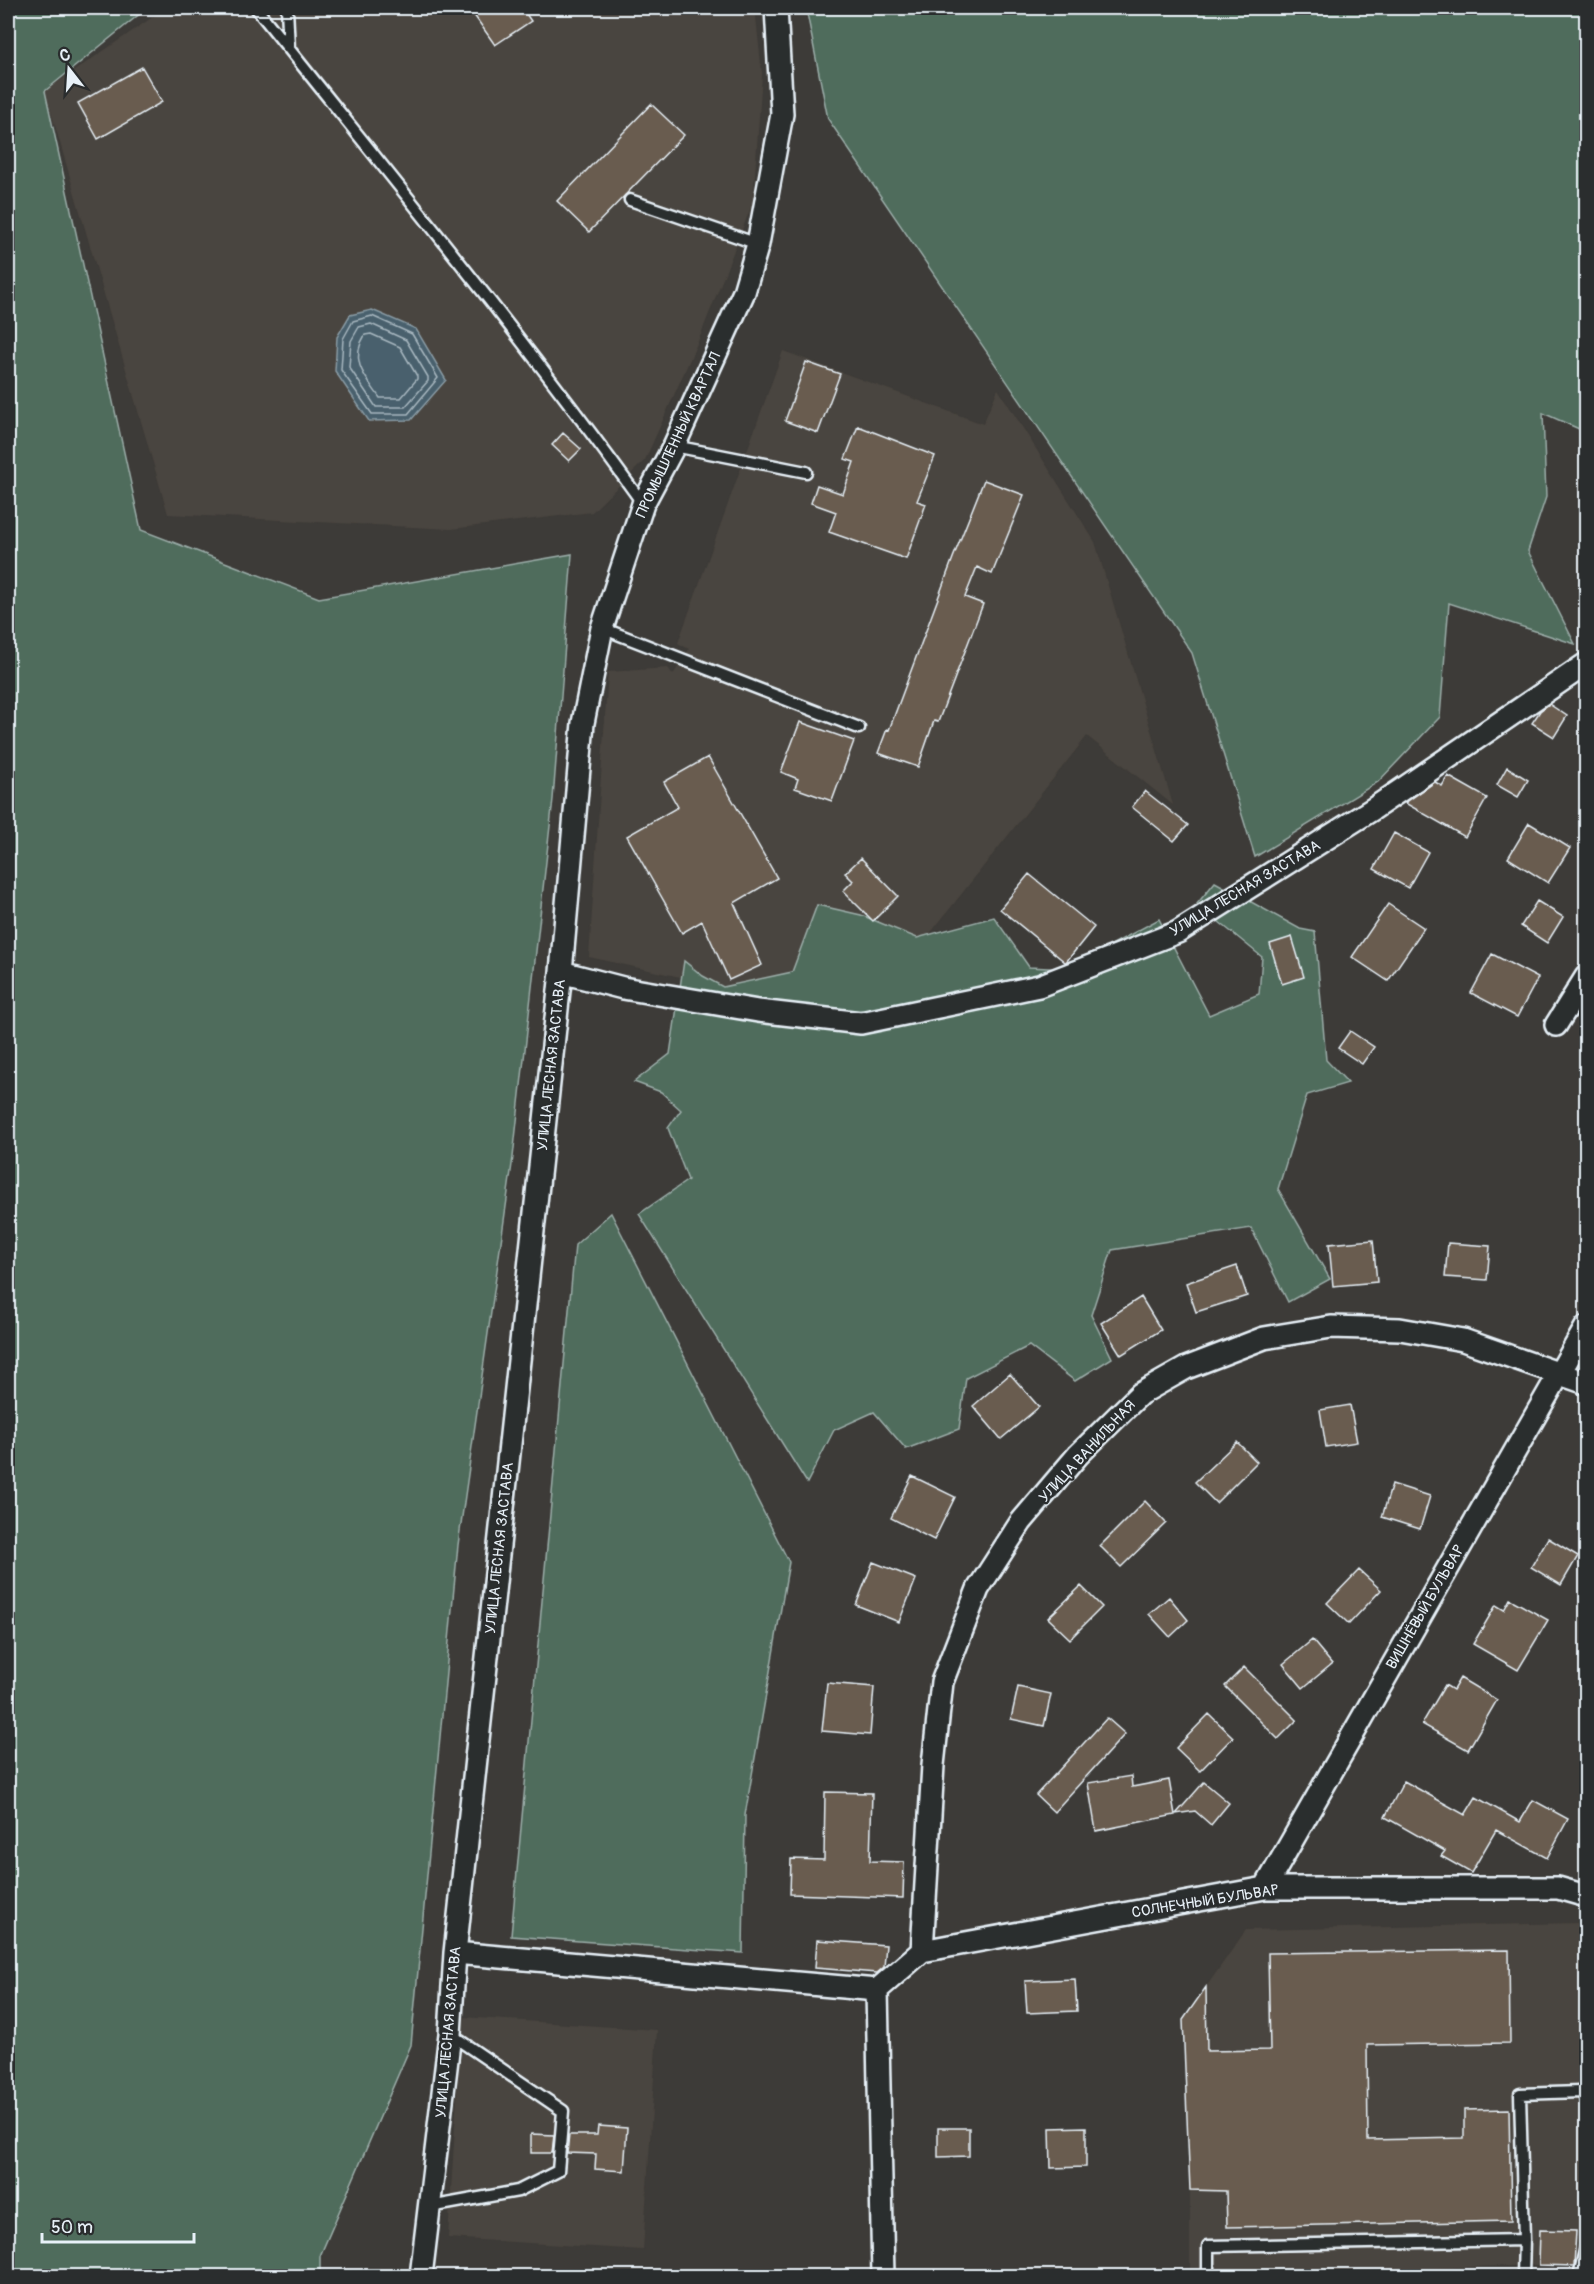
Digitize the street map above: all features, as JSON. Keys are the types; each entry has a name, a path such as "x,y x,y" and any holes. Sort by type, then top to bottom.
{"street":[{"name":"ПРОМЫШЛЕННЫЙ КВАРТАЛ","path":"561,972 584,723 602,628 643,504 674,446 744,292 758,244 782,114 776,8"},
{"name":"УЛИЦА ЛЕСНАЯ ЗАСТАВА","path":"421,2277 450,2034 455,1953 561,972 634,990 758,1011 861,1023 1039,986 1178,932 1374,809 1587,664"},
{"path":"1556,1025 1587,977"},
{"name":"УЛИЦА ВАНИЛЬНАЯ","path":"922,1951 933,1766 942,1682 978,1589 1021,1522 1078,1455 1140,1394 1186,1368 1264,1338 1331,1327 1400,1329 1463,1340 1587,1383"},
{"name":"ВИШНЁВЫЙ БУЛЬВАР","path":"1265,1888 1587,1327"},
{"name":"СОЛНЕЧНЫЙ БУЛЬВАР","path":"922,1951 1265,1888 1558,1888 1587,1896"},
{"path":"455,1953 877,1990 922,1951"},
{"path":"877,1990 884,2277"}],"lane":[{"path":"256,8 491,302 590,429 643,504"},
{"path":"287,8 289,49"},
{"path":"630,200 758,244"},
{"path":"674,446 806,472"},
{"path":"602,628 859,728"},
{"path":"430,2207 518,2191 558,2171 563,2111 450,2034"},
{"path":"1523,2277 1520,2094 1580,2092 1587,2097"},
{"path":"1208,2277 1208,2246 1524,2240"},
{"path":"1579,2277 1587,2247"}],"shaded area":[{"path":"166,8 755,8 762,74 753,202 699,339 645,460 592,512 451,529 168,514 45,91"},
{"path":"783,351 983,424 998,389 1095,542 1173,805 1087,736 878,999 772,997 589,957 608,672 668,668 673,675 689,649 678,643"},
{"path":"1586,1924 1586,2270 1576,2266 1539,2265 1190,2275 1190,2190 1183,2020 1246,1930"},
{"path":"462,2017 657,2030 643,2250 448,2238"}],"green space":[{"path":"8,8 147,8 45,91 141,530 319,598 572,554 553,799 513,1157 458,1545 411,2045 320,2256 320,2276 8,2276"},
{"path":"806,8 1586,8 1586,432 1543,413 1546,497 1528,551 1575,644 1449,603 1440,717 1378,782 1255,857 1192,653 828,119"},
{"path":"1215,882 1300,929 1315,932 1326,1060 1348,1083 1307,1095 1278,1189 1330,1279 1288,1302 1251,1228 1112,1250 1091,1315 1112,1358 1075,1381 1029,1346 966,1378 959,1429 906,1449 874,1412 834,1430 807,1483 639,1214 688,1180 668,1128 681,1110 661,1092 634,1082 670,1054 684,961 703,976 723,987 792,972 817,905 861,915 917,938 994,917 1029,967 1067,969 1159,919 1209,1015 1259,994 1262,957 1197,904"},
{"path":"611,1213 789,1562 745,1815 743,1953 511,1936 575,1245"}],"water":[{"path":"372,310 416,329 446,380 411,420 369,421 335,371 337,337 350,315"}],"building":[{"path":"469,8 522,8 531,21 495,45"},
{"path":"142,67 162,102 98,139 78,103"},
{"path":"651,104 684,135 589,232 557,201"},
{"path":"806,362 840,374 818,433 785,421"},
{"path":"858,426 935,456 917,501 926,504 906,559 829,532 836,512 811,503 817,485 843,494 854,462 845,459"},
{"path":"563,433 581,449 569,461 552,445"},
{"path":"984,480 1024,495 992,574 977,567 965,597 983,604 938,722 934,721 918,767 878,753 887,729 889,730"},
{"path":"1549,704 1567,716 1554,737 1532,723 1540,711"},
{"path":"800,722 854,741 832,801 795,788 798,779 781,772"},
{"path":"708,757 777,878 734,903 762,965 729,980 702,921 682,933 627,836 678,807 664,782"},
{"path":"1507,767 1528,780 1518,797 1497,785"},
{"path":"1448,776 1487,798 1465,837 1405,803 1435,782 1442,786"},
{"path":"1145,791 1188,825 1174,841 1132,807"},
{"path":"1529,823 1570,848 1548,883 1508,858"},
{"path":"1394,833 1428,852 1408,888 1374,869"},
{"path":"861,858 898,896 873,921 843,891 853,881 845,873"},
{"path":"1029,874 1094,927 1066,962 1000,909"},
{"path":"1537,901 1563,917 1547,943 1521,926"},
{"path":"1388,904 1424,928 1388,981 1352,957"},
{"path":"1292,937 1304,977 1282,984 1270,944"},
{"path":"1492,954 1538,978 1517,1017 1471,993"},
{"path":"1350,1031 1374,1047 1362,1064 1338,1048"},
{"path":"1373,1240 1377,1282 1333,1286 1329,1244"},
{"path":"1448,1243 1490,1246 1487,1280 1445,1277"},
{"path":"1237,1266 1247,1296 1196,1312 1186,1283"},
{"path":"1141,1297 1161,1330 1121,1355 1101,1323"},
{"path":"1010,1374 1039,1407 1001,1439 973,1406"},
{"path":"1350,1405 1357,1442 1326,1447 1320,1410"},
{"path":"1237,1442 1257,1462 1216,1503 1195,1482"},
{"path":"912,1476 955,1497 934,1540 891,1518"},
{"path":"1392,1484 1430,1496 1420,1529 1382,1517"},
{"path":"1145,1501 1166,1523 1121,1567 1100,1546"},
{"path":"1548,1538 1578,1556 1561,1585 1531,1567"},
{"path":"873,1562 916,1579 899,1622 856,1605"},
{"path":"1359,1570 1381,1590 1349,1624 1327,1603"},
{"path":"1081,1586 1102,1607 1070,1639 1048,1618"},
{"path":"1169,1597 1188,1620 1170,1637 1149,1614"},
{"path":"1510,1599 1548,1620 1518,1670 1473,1644 1496,1605 1504,1610"},
{"path":"1312,1640 1332,1664 1303,1688 1283,1664"},
{"path":"1244,1667 1297,1720 1278,1739 1225,1686"},
{"path":"1460,1678 1497,1700 1468,1750 1422,1724 1445,1685 1453,1690"},
{"path":"827,1683 874,1687 870,1735 822,1731"},
{"path":"1018,1687 1051,1694 1044,1726 1011,1719"},
{"path":"1209,1714 1233,1737 1200,1771 1176,1748"},
{"path":"1107,1718 1125,1734 1054,1812 1036,1795"},
{"path":"1131,1776 1132,1787 1169,1780 1175,1815 1096,1831 1088,1783"},
{"path":"1404,1781 1465,1815 1476,1797 1520,1822 1533,1800 1568,1819 1547,1858 1496,1830 1471,1873 1441,1856 1445,1851 1385,1817"},
{"path":"1204,1782 1229,1803 1211,1825 1195,1811 1176,1814"},
{"path":"825,1792 872,1793 870,1861 904,1862 903,1898 790,1894 791,1859 824,1860"},
{"path":"817,1940 886,1945 884,1967 877,1973 815,1968"},
{"path":"1509,1950 1510,2043 1367,2045 1368,2140 1464,2138 1464,2110 1509,2109 1511,2221 1227,2227 1226,2191 1190,2190 1183,2020 1206,1987 1207,2051 1270,2050 1268,1953"},
{"path":"1075,1979 1077,2011 1027,2013 1025,1981"},
{"path":"598,2126 627,2128 624,2171 595,2169 596,2154 567,2153 569,2135 597,2135"},
{"path":"1086,2127 1086,2167 1051,2168 1050,2128"},
{"path":"938,2128 969,2128 969,2156 938,2157"},
{"path":"531,2134 554,2135 552,2153 531,2153"},
{"path":"1540,2230 1576,2231 1574,2266 1539,2265"}]}
